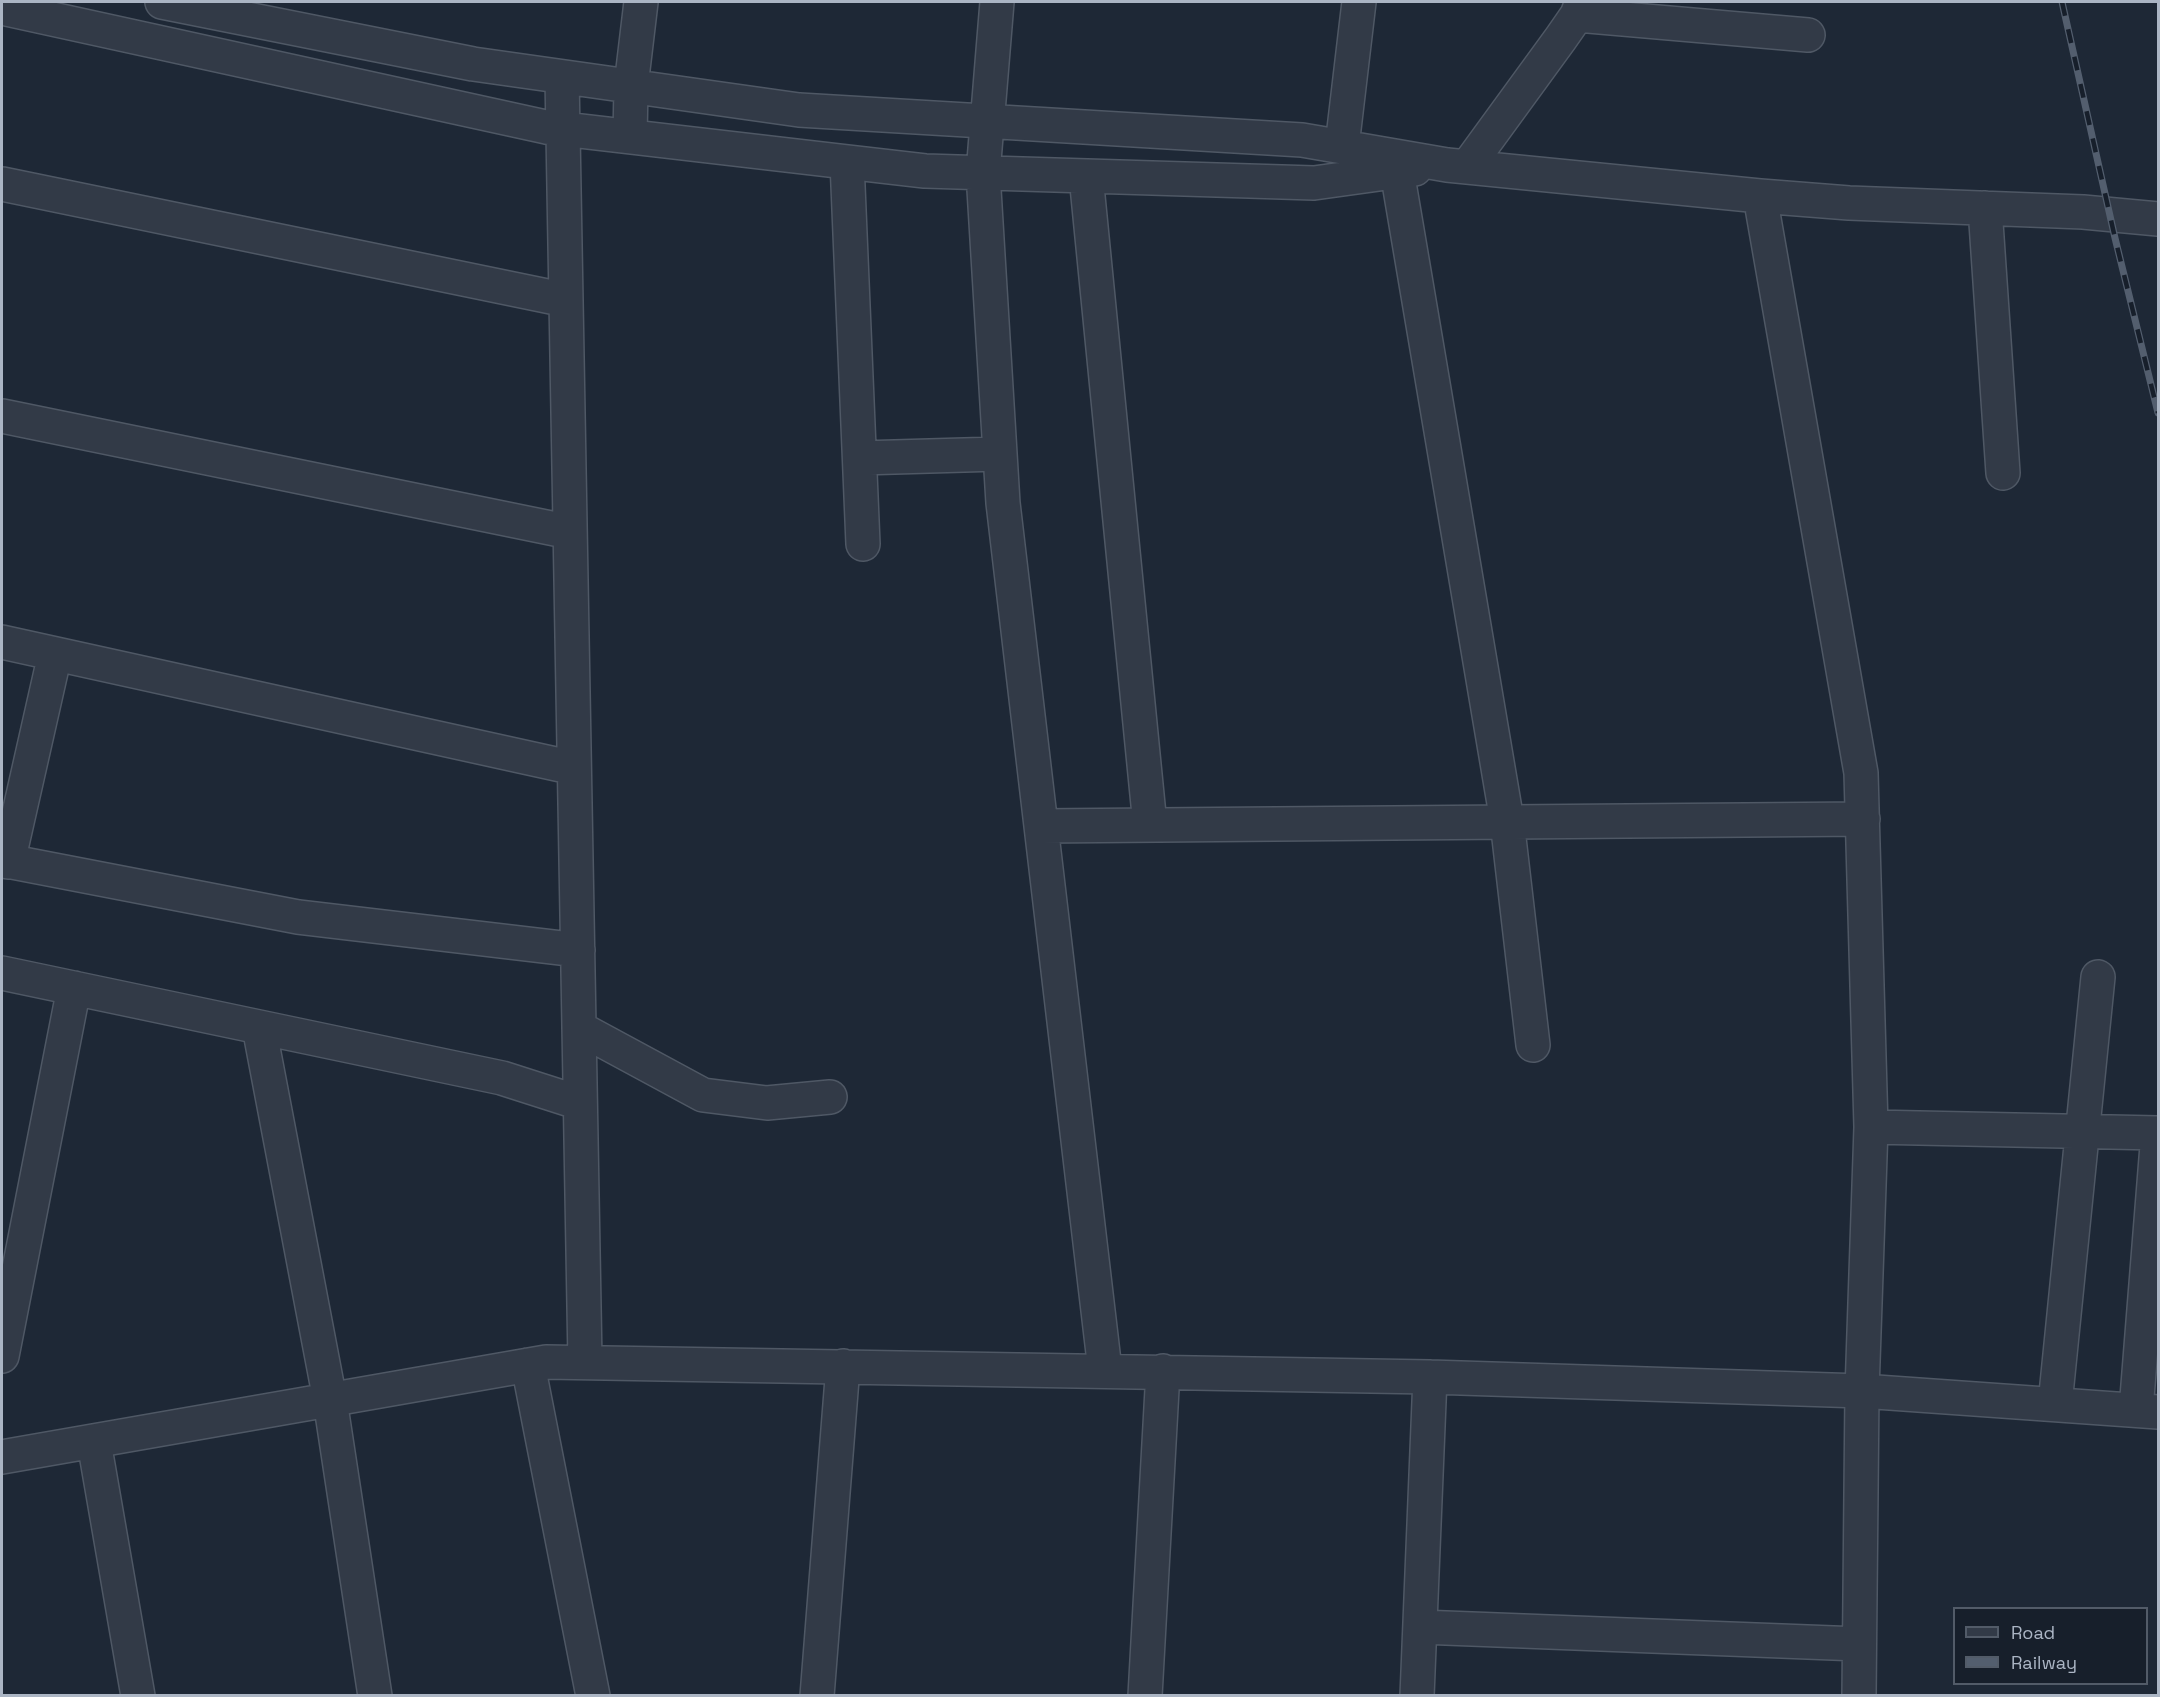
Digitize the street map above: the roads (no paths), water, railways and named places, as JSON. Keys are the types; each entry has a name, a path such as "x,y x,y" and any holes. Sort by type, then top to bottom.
{"street":[{"path":"162,2 201,5 473,64 799,110 1302,140 1457,166 1760,196 2158,219"},
{"path":"630,137 640,2"},
{"path":"997,2 983,173 999,454 1105,1370"},
{"path":"1342,147 1359,2"},
{"path":"2,8 563,129 925,171 1314,183 1397,171 1457,166 1580,8 1808,35"},
{"path":"562,77 585,1362"},
{"path":"847,162 864,544"},
{"path":"1397,171 1507,821 1533,1045"},
{"path":"1086,176 1150,825"},
{"path":"2,184 566,300"},
{"path":"1760,196 1861,773 1871,1127 1862,1392 1859,1695"},
{"path":"1985,208 2003,472"},
{"path":"2,416 570,532"},
{"path":"860,458 999,454"},
{"path":"2,642 574,768"},
{"path":"55,654 5,861 298,917 578,951"},
{"path":"1041,826 1863,819"},
{"path":"2,973 502,1078 580,1103"},
{"path":"2055,1404 2098,977"},
{"path":"2,1356 74,988"},
{"path":"259,1027 330,1400 375,1695"},
{"path":"579,1028 703,1095 767,1103 830,1097"},
{"path":"2,1457 528,1365 585,1362 1430,1377 1862,1392 2147,1411 2158,1133 2083,1129 1871,1127"},
{"path":"528,1365 593,1695"},
{"path":"817,1695 843,1366"},
{"path":"1145,1695 1163,1371"},
{"path":"1417,1695 1430,1377"},
{"path":"94,1442 138,1695"},
{"path":"1420,1627 1859,1644"}],"railway":[{"path":"2062,2 2115,238 2158,413"}]}
